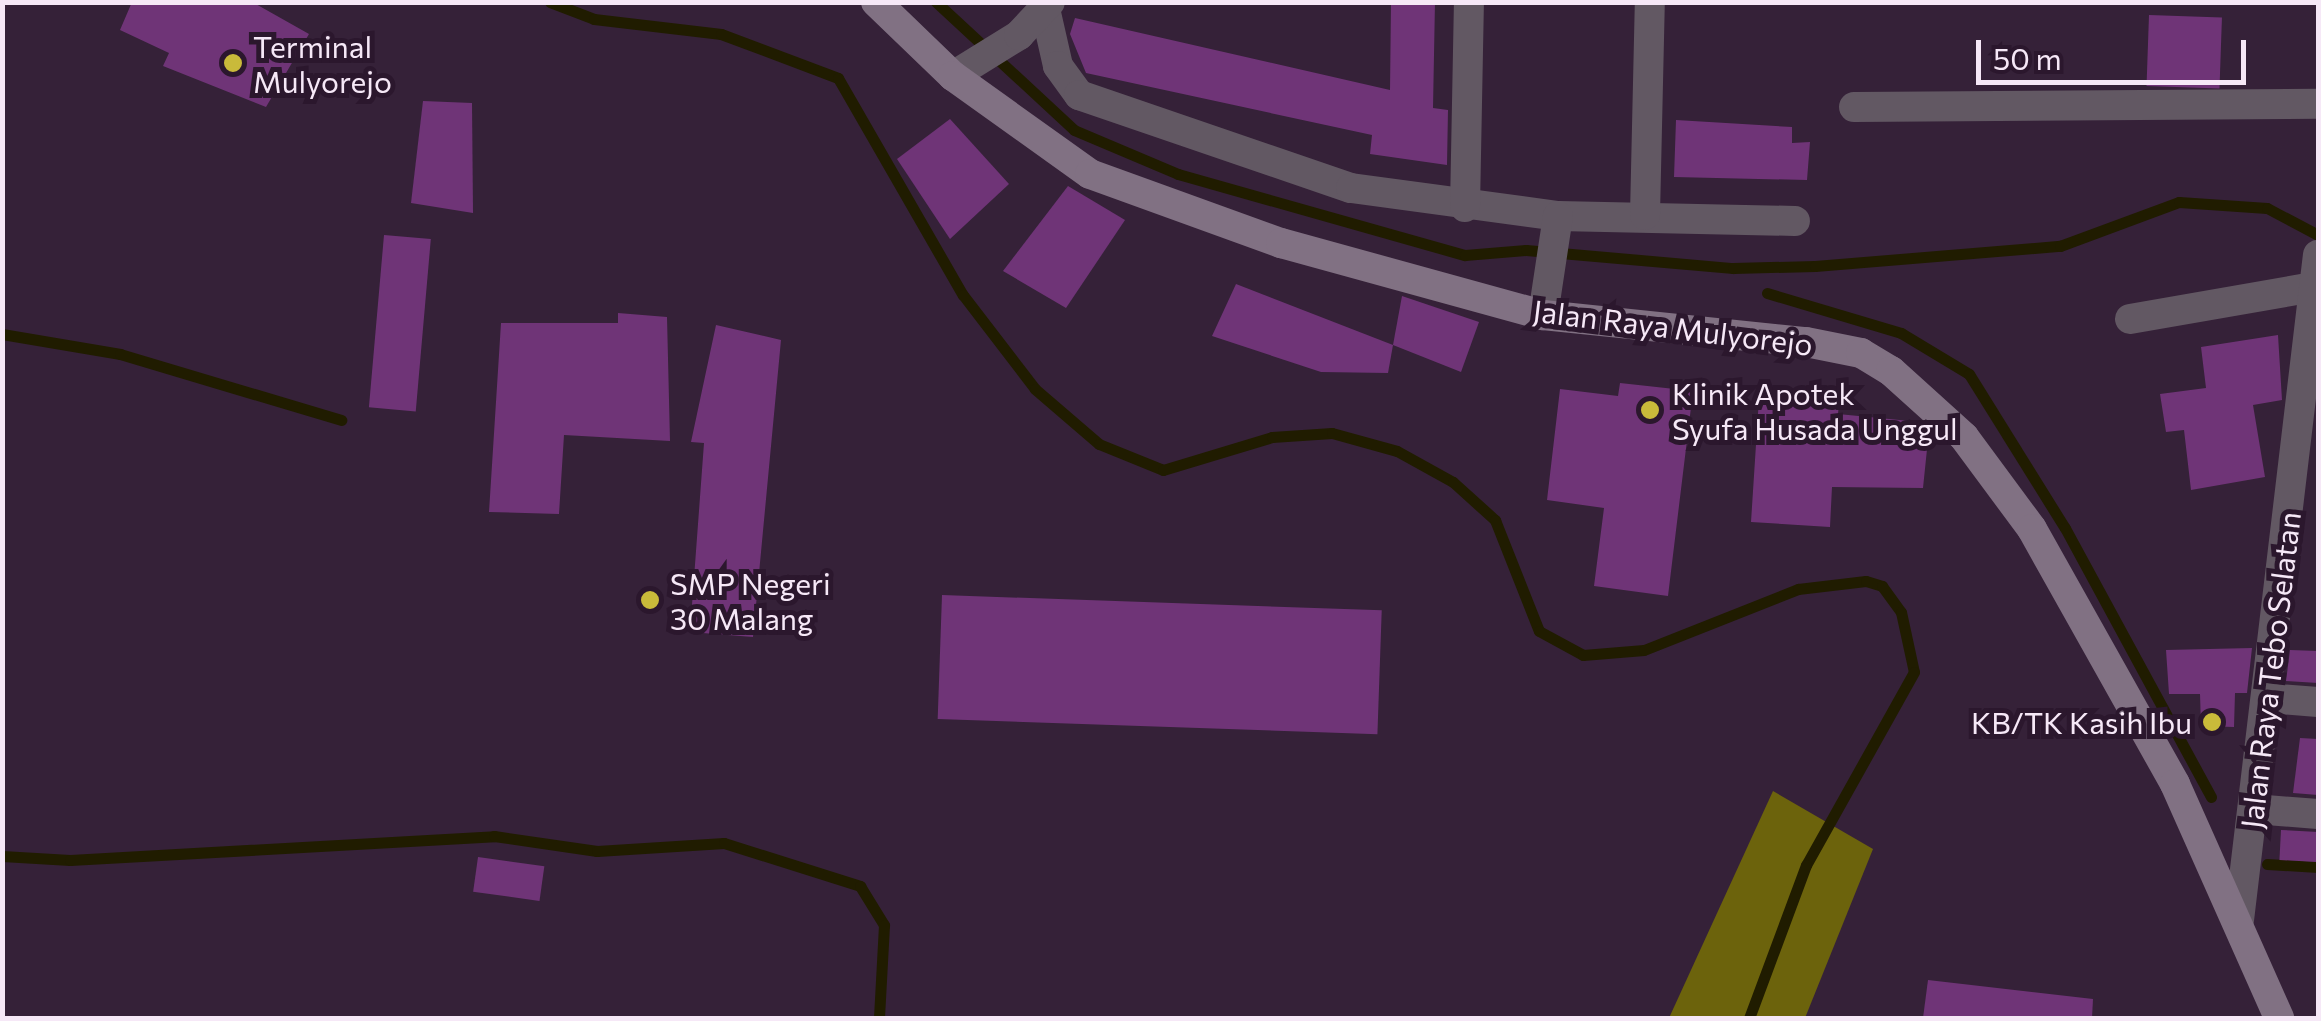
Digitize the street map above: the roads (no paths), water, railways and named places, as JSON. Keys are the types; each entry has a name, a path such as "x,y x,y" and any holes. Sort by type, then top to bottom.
{"main road":[{"name":"Jalan Raya Mulyorejo","path":"876,2 953,76 1090,174 1281,243 1542,315 1861,353 1932,402 2032,530 2175,784 2239,920"},
{"name":"Jalan Raya Tebo Selatan","path":"2239,920 2279,1018"}],"street":[{"path":"1465,207 1469,2"},
{"path":"1645,215 1650,2"},
{"path":"953,76 1019,35 1048,8"},
{"path":"1048,8 1058,66 1079,95 1351,188 1557,226 1645,215 1795,220"},
{"path":"1854,107 2318,104"},
{"path":"1542,315 1557,226"},
{"path":"2130,319 2317,267"},
{"name":"Jalan Raya Tebo Selatan","path":"2239,920 2266,698 2313,373 2317,267"},
{"path":"2266,698 2318,702"},
{"path":"2254,809 2318,814"}],"waterway":[{"path":"550,2 594,19 721,34 838,78 963,295 1035,389 1099,444 1163,470 1272,437 1332,433 1397,451 1453,482 1495,520 1539,631 1583,655 1644,650 1798,589 1866,581 1882,586 1901,612 1914,672 1806,865 1749,1018"},
{"path":"936,2 1074,130 1178,174 1465,255 1526,250 1733,268 1815,266 2060,246 2179,202 2267,208 2318,235"},
{"path":"1767,293 1901,333 1969,374 2065,528 2211,797"},
{"path":"2,334 120,354 341,420"},
{"path":"2,856 70,860 494,836 597,851 724,843 860,886 884,925 879,1018"},
{"path":"2267,864 2318,867"}],"place":[{"name":"Terminal Mulyorejo","path":"233,63"},
{"name":"Klinik Apotek Syufa Husada Unggul","path":"1650,410"},
{"name":"SMP Negeri 30 Malang","path":"650,600"},
{"name":"KB/TK Kasih Ibu","path":"2212,722"}]}
